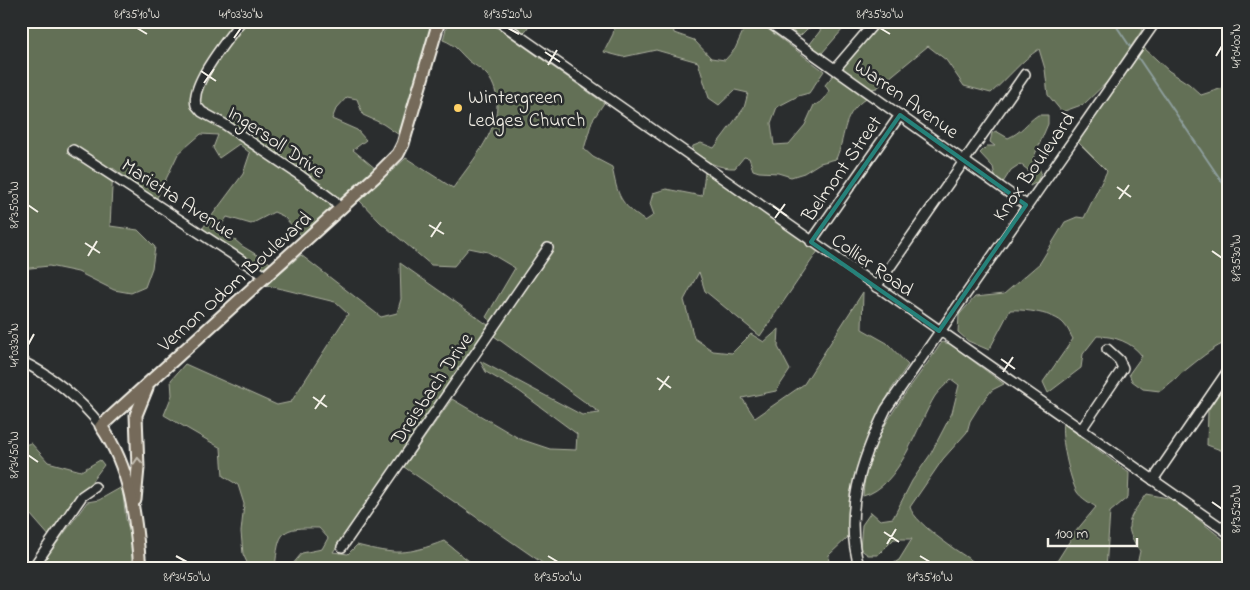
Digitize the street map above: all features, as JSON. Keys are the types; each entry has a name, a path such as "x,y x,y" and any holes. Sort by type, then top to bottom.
{"main road":[{"name":"Vernon Odom Boulevard","path":"101,426 267,277 391,162 403,144 439,21"},
{"path":"134,510 138,468 136,415 150,382"},
{"path":"101,426 123,468 134,510 140,569"}],"street":[{"name":"Ingersoll Drive","path":"241,21 206,72 197,91 195,102 202,112 224,124 301,176 333,200 340,209"},
{"name":"Collier Road","path":"498,21 1229,533"},
{"name":"Warren Avenue","path":"767,21 964,159 1026,205"},
{"path":"834,69 876,21"},
{"name":"Knox Boulevard","path":"860,569 855,550 853,519 863,460 886,409 1026,205 1156,21"},
{"path":"876,287 1025,74"},
{"name":"Belmont Street","path":"812,242 900,115"},
{"name":"Marietta Avenue","path":"73,150 267,277"},
{"name":"Dreisbach Drive","path":"342,547 548,248"},
{"path":"1081,430 1123,368 1119,360 1107,349"},
{"path":"21,361 47,374 66,389 101,426"},
{"path":"1153,480 1229,369"},
{"path":"32,569 82,496 95,487"}],"highlighted area":[{"path":"900,115 1026,205 939,331 811,242"}],"green space":[{"path":"21,21 439,21 405,139 383,124 363,115 357,99 347,97 336,109 332,119 357,130 366,140 353,150 376,169 301,235 283,216 274,212 251,224 227,217 220,227 242,246 272,264 263,269 202,229 243,174 250,153 239,144 219,158 213,148 218,135 201,134 178,154 156,200 113,168 110,226 138,230 155,247 152,268 145,287 131,293 114,290 78,272 49,266 21,269"},
{"path":"448,21 488,21 604,103 592,121 584,149 593,157 612,167 621,198 630,209 645,221 654,215 650,204 653,193 666,189 702,196 705,172 818,251 760,336 705,291 699,272 684,300 694,338 713,351 732,353 751,334 764,342 779,329 778,347 790,370 776,391 742,398 755,418 804,384 863,292 862,329 887,343 908,365 891,390 878,416 850,493 848,537 829,555 828,569 551,569 404,467 452,399 520,439 550,449 576,450 577,434 519,391 486,372 480,361 582,415 600,413 494,336 499,329 486,317 515,268 488,252 469,248 454,266 431,265 380,222 359,200 406,158 453,188 488,136 497,108 496,93 490,79 481,69 469,61 454,46 443,40"},
{"path":"503,21 520,21 524,24 525,21 532,21 522,36"},
{"path":"615,21 642,21 647,25 654,21 672,21 674,33 694,40 711,58 725,60 735,49 744,29 741,21 757,21 824,71 809,93 798,96 777,107 771,123 774,145 789,144 805,125 814,105 821,102 827,96 829,91 825,85 834,74 869,96 853,110 849,117 836,159 820,163 804,173 791,177 778,173 753,170 749,158 744,157 735,168 718,166 696,154 692,150 693,146 701,143 714,148 744,108 748,93 735,90 719,105 709,98 698,62 656,50 623,57 604,52 613,34"},
{"path":"791,21 850,21 822,53 814,50 810,44 820,31 823,22 807,29 800,36 788,28"},
{"path":"877,21 1136,21 1142,30 1108,81 1084,104 1062,112 1048,95 1045,69 1039,49 1020,64 991,93 964,86 946,60 928,46 877,88 871,89 840,68"},
{"path":"1183,21 1211,21 1209,24 1199,28"},
{"path":"1144,48 1169,71 1189,84 1201,95 1229,86 1229,342 1204,355 1160,391 1143,389 1132,381 1129,374 1142,356 1138,351 1116,339 1097,336 1083,354 1081,368 1048,393 1043,382 1073,339 1067,327 1060,320 1039,312 1010,310 989,350 968,341 958,332 959,315 975,297 1004,294 1040,263 1065,222 1077,217 1084,218 1107,171 1078,142"},
{"path":"1038,115 1048,115 1048,124 1033,159 1041,172 1037,182 1030,186 1028,170 1020,164 1011,170 1002,184 995,176 993,167 980,153 987,146 995,146 990,142 992,133 996,131 1008,138 1017,133"},
{"path":"301,255 381,317 397,313 401,299 400,263 488,325 485,336 333,552 348,554 357,545 382,551 401,552 420,549 444,541 479,569 294,569 292,565 302,553 322,549 328,538 319,528 306,528 289,530 280,539 275,568 250,569 243,554 241,532 244,504 238,485 223,476 221,448 164,415 172,395 171,380 185,364 277,405 291,402 348,314 335,302 266,285"},
{"path":"942,342 950,344 1004,384 992,390 980,405 970,421 967,432 943,459 910,507 921,522 931,531 986,569 885,569 899,560 912,539 894,539 878,555 868,555 860,549 862,525 871,512 880,520 893,518 912,481 930,455 952,413 959,385 951,379 937,394 897,468 887,481 876,490 863,496 866,474 872,453 881,433"},
{"path":"1229,379 1229,449 1226,452 1207,445 1208,410"},
{"path":"1063,423 1129,473 1128,497 1110,512 1106,569 1052,569 1076,531 1096,507 1081,496 1074,486 1064,447"},
{"path":"31,443 48,462 81,471 100,460 104,465 50,537 30,514 21,512 21,446"},
{"path":"122,487 126,519 135,551 136,569 38,569 87,502 99,500"},
{"path":"1147,494 1173,499 1229,544 1229,561 1222,569 1136,569 1140,551 1134,542 1129,527 1132,515"}],"waterway":[{"path":"1113,21 1131,48"},
{"path":"1137,56 1229,192"}],"place":[{"name":"Wintergreen Ledges Church","path":"458,108"}]}
